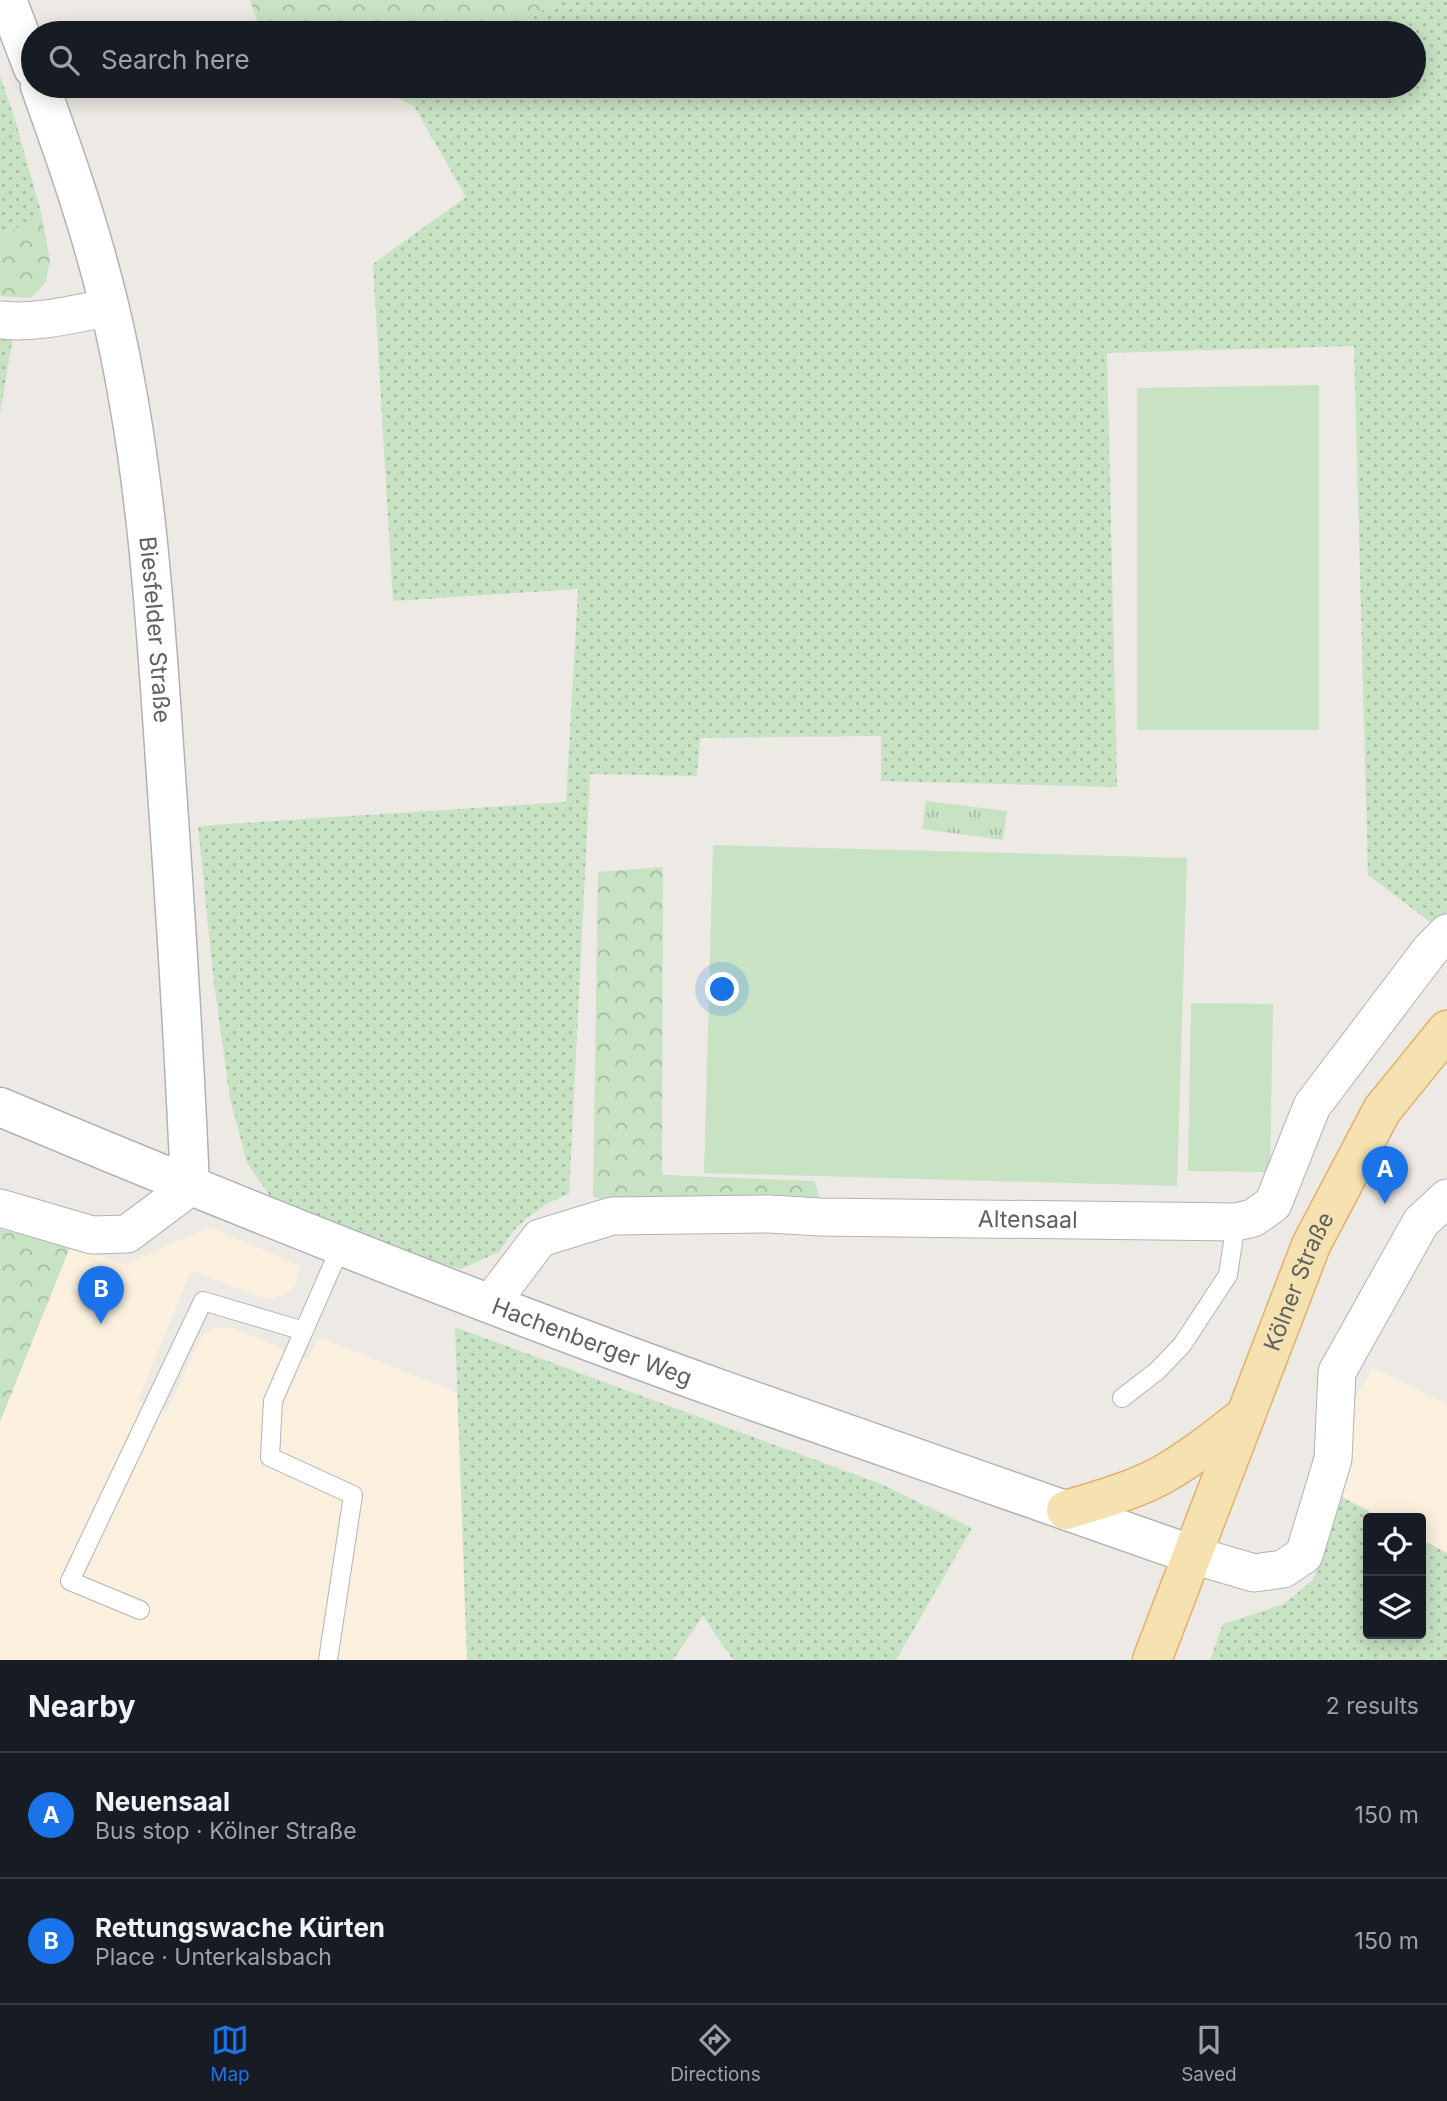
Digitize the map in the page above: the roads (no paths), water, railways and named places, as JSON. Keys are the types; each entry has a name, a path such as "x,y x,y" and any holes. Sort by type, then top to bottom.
{"main road":[{"name":"Kölner Straße","path":"1152,1660 1311,1245 1382,1110 1447,1030"},
{"path":"1066,1510 1122,1492 1163,1474 1211,1443 1246,1415"}],"street":[{"path":"7,0 21,37"},
{"name":"Biesfelder Straße","path":"44,98 75,183 110,307 143,489 161,701 184,1049 190,1186"},
{"path":"0,320 64,317 110,307"},
{"name":"Altensaal","path":"490,1304 540,1238 612,1216 769,1214 820,1217 1236,1222 1253,1218 1273,1204 1312,1106 1431,949 1447,933"},
{"name":"Hachenberger Weg","path":"0,1107 190,1186 490,1304 744,1398 1193,1555"},
{"path":"0,1208 92,1235 127,1234 190,1186"},
{"path":"1193,1555 1254,1573 1283,1569 1304,1555 1333,1459 1337,1372 1421,1222 1447,1198"}],"lane":[{"path":"1122,1398 1157,1371 1182,1345 1228,1275 1236,1222"},
{"path":"328,1660 353,1495 270,1457 272,1401 341,1246"},
{"path":"140,1610 70,1581 203,1301 304,1331"}],"place":[{"name":"Neuensaal","path":"1385,1204"},
{"name":"Rettungswache Kürten","path":"101,1324"}]}
